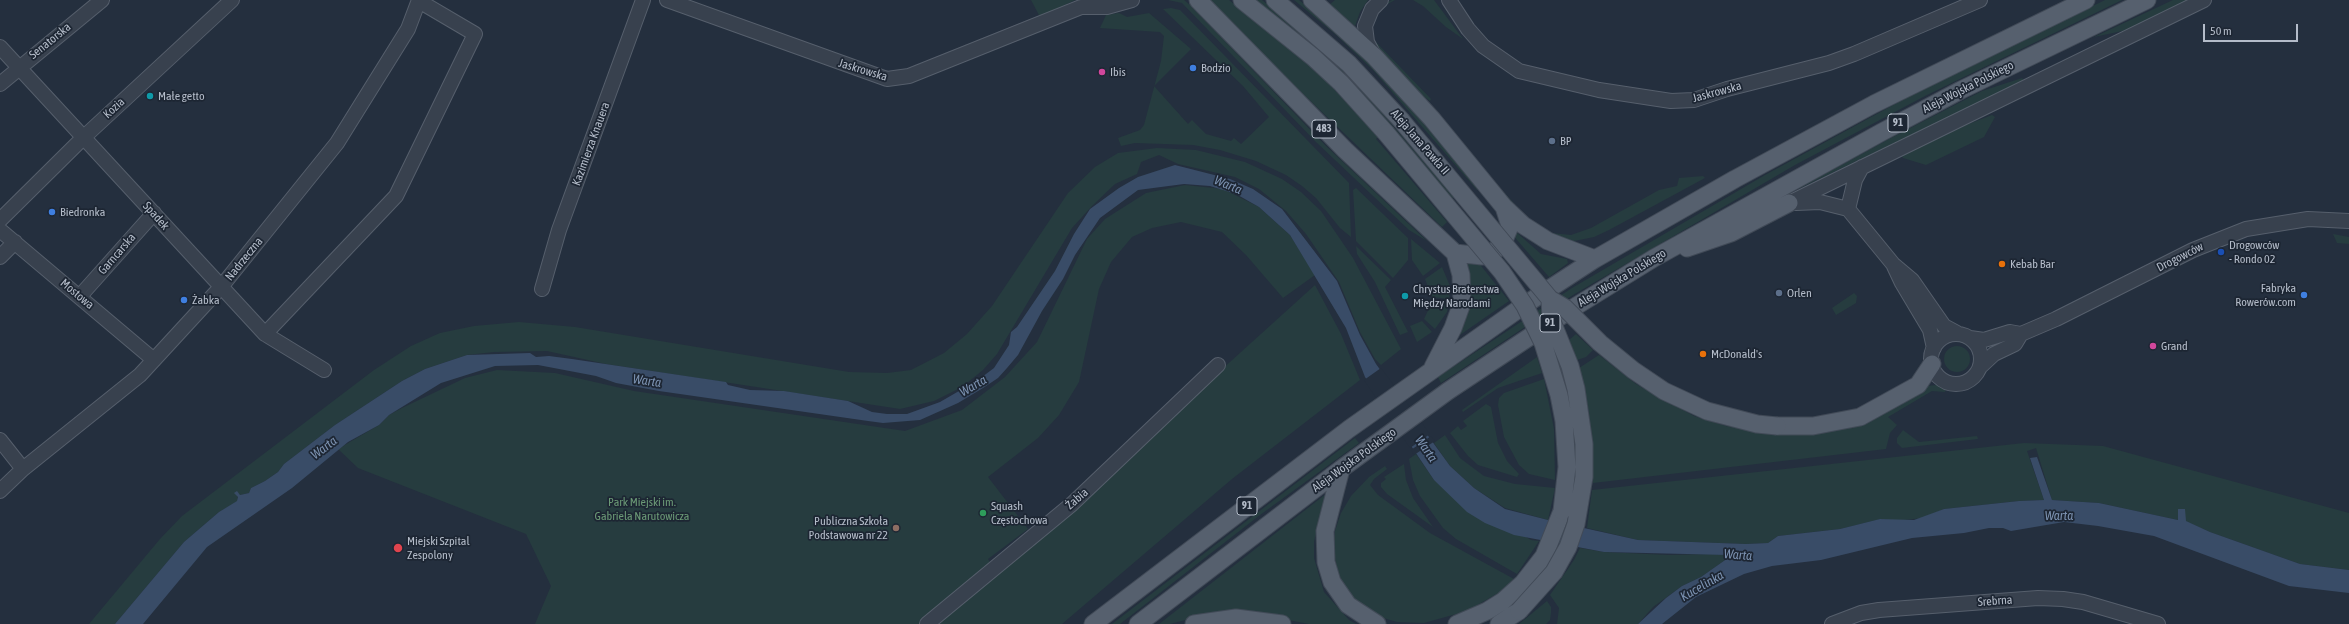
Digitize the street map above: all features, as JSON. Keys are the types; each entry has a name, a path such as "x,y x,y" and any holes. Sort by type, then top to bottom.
{"main road":[{"name":"483","path":"1198,0 1345,150 1455,253"},
{"path":"1242,0 1313,57 1340,83 1386,133 1498,267 1517,293 1543,343 1560,395 1566,445 1567,467 1562,511 1544,556 1523,583 1502,601 1480,615 1457,624"},
{"name":"Aleja Jana Pawła II","path":"1275,0 1349,64 1401,120 1550,299 1565,308 1600,343 1627,366 1664,391 1689,404 1725,417 1777,426 1813,426 1860,417 1918,385 1933,356"},
{"name":"Aleja Jana Pawła II","path":"1312,0 1374,56 1432,119 1504,207"},
{"name":"91","path":"1093,624 1349,429 1432,369 1595,259 1735,179 1874,104 2086,0"},
{"name":"Aleja Wojska Polskiego","path":"1138,624 1365,451 1448,391 1573,308 1654,258 1779,187 1961,90 2147,0"},
{"path":"1654,258 1731,233 1789,204"},
{"path":"1432,369 1453,328 1462,303 1461,275 1455,253 1482,256 1490,254 1502,245 1510,226 1504,207"},
{"path":"1504,207 1537,236 1595,259"},
{"path":"1499,624 1519,611 1554,572 1568,547 1576,524 1584,477 1584,444 1576,389 1570,366 1551,319 1550,299"},
{"path":"1341,469 1325,531 1326,562 1332,582 1348,605 1365,618 1377,624"},
{"path":"1194,624 1236,618 1282,624"}],"street":[{"name":"Senatorska","path":"0,84 19,66 102,0"},
{"name":"Kozia","path":"0,220 84,137 232,0"},
{"name":"Kazimierza Knauera","path":"542,289 559,230 643,0"},
{"name":"Jaskrowska","path":"667,0 887,79 909,76 1083,4 1107,7 1132,0"},
{"path":"1374,56 1367,42 1365,26 1372,9 1381,0"},
{"name":"Jaskrowska","path":"1449,0 1468,29 1483,46 1519,71 1599,90 1671,101 1694,100 1727,89 1829,63 1854,54 1980,0"},
{"path":"1789,204 2204,0"},
{"path":"265,334 396,196 475,34 419,1"},
{"name":"Nadrzeczna","path":"0,491 23,469 140,375 221,287 337,143 408,29 419,1"},
{"name":"Spadek","path":"0,47 265,334 324,370"},
{"path":"1848,209 1854,180 1862,167"},
{"path":"1789,204 1814,201 1848,209 1893,264 1912,280 1944,326 1957,334 1970,338 1979,348 1981,354 1980,367 1970,380 1954,384 1940,377 1933,356 1930,330 1902,284 1893,264"},
{"name":"Garncarska","path":"80,296 154,213"},
{"name":"Drogowców","path":"1970,338 1984,340 2010,332 2021,334 2056,319 2222,236 2264,225 2308,218 2349,221"},
{"name":"Mostowa","path":"0,230 154,360"},
{"path":"0,257 15,242"},
{"path":"1933,356 1943,337 1957,334"},
{"name":"Drogowców","path":"1980,367 1994,354 2015,344 2021,334"},
{"name":"Żabia","path":"927,624 1072,504 1218,365"},
{"path":"0,440 23,469"},
{"name":"Srebrna","path":"1832,624 1861,613 1879,610 2038,598 2063,599 2083,602 2158,624"}],"green space":[{"path":"1031,0 1075,0 1040,17"},
{"path":"1168,0 1184,0 1190,5 1325,145 1427,241 1409,230 1316,142 1182,3"},
{"path":"1205,0 1229,0 1319,73 1379,136 1376,139 1447,222 1442,227"},
{"path":"1255,0 1262,0 1271,7 1351,77 1454,197 1452,199 1348,79 1293,29"},
{"path":"1294,0 1299,0 1336,30 1403,97 1480,187 1477,190 1373,70 1335,34"},
{"path":"1335,0 1368,0 1360,12 1355,26 1329,5"},
{"path":"1395,0 1382,7 1372,22 1375,13 1381,6"},
{"path":"1413,0 1434,0 1463,39 1446,27 1423,6"},
{"path":"2105,0 2122,0 1925,96 1795,165 1573,295 1441,383 1438,377 1572,288 1765,175 1919,91"},
{"path":"2173,0 2188,0 2127,30 2094,37"},
{"path":"1171,8 1180,10 1349,183 1351,237 1340,228 1316,198 1302,186 1286,175 1256,161 1220,150 1193,145 1135,143 1121,146 1118,138 1140,130 1144,125 1154,86 1188,124 1192,120 1206,134 1231,141 1234,138 1241,144 1269,117 1243,86 1163,9"},
{"path":"1119,13 1127,17 1149,13 1191,49 1154,86 1161,61 1164,36 1160,32 1100,28 1106,15"},
{"path":"1372,24 1374,40 1431,99 1430,101 1415,90 1374,44 1370,31"},
{"path":"2022,78 2024,81 1792,192 1889,139 1982,91"},
{"path":"1992,115 1995,117 1984,137 1926,165 1903,158 1902,156 1966,125"},
{"path":"1157,148 1196,150 1245,162 1282,179 1301,192 1321,211 1353,258 1401,349 1381,365 1375,359 1360,332 1339,282 1306,234 1286,211 1259,189 1235,177 1178,164 1159,155 1141,162 1137,174 1115,184 1072,228 997,354 983,370 962,387 934,401 900,409 606,364 547,351 494,352 467,355 425,369 402,381 335,425 284,464 278,472 251,488 249,493 240,495 237,492 238,501 219,512 184,542 115,624 89,624 160,539 182,516 374,370 411,346 440,333 474,326 519,322 575,327 849,372 887,373 911,370 944,353 967,334 992,306 1068,193 1095,167 1118,153"},
{"path":"1703,176 1705,178 1609,230 1594,237 1569,242 1541,233 1499,189 1500,188 1531,222 1551,233 1571,235 1591,228 1659,190 1677,186 1679,178"},
{"name":"Park Miejski im. Gabriela Narutowicza","path":"1185,185 1223,189 1259,207 1290,235 1315,275 1283,298 1246,255 1222,232 1181,222 1152,228 1132,237 1111,262 1099,289 1079,382 1059,415 1038,438 988,477 1028,529 988,559 997,573 1315,285 1341,334 1360,380 1232,479 1062,624 535,624 551,586 526,534 358,468 338,449 379,425 389,415 402,408 465,378 497,370 555,373 634,391 905,431 962,410 1005,377 1037,342 1087,239 1105,219 1146,193"},
{"path":"1356,188 1408,238 1408,260 1393,278 1356,241 1353,190"},
{"path":"1515,231 1541,254 1567,259 1568,263 1549,277 1511,233"},
{"path":"2333,234 2349,237 2349,244 2337,243"},
{"path":"1411,239 1440,263 1423,276 1412,260"},
{"path":"1356,246 1391,280 1385,287 1408,332 1400,335 1375,282 1357,254"},
{"path":"1464,261 1478,262 1509,301 1457,337 1468,313 1471,299 1469,275"},
{"path":"1442,267 1450,286 1449,299 1432,297 1425,279"},
{"path":"1854,293 1857,296 1856,303 1836,315 1832,308"},
{"path":"1432,302 1449,304 1447,312 1435,329 1424,319"},
{"path":"1422,321 1432,332 1417,342 1410,326"},
{"path":"1576,334 1593,350 1586,357 1577,360 1569,340"},
{"path":"1957,346 1966,350 1970,359 1966,368 1957,372 1948,368 1944,359 1948,350"},
{"path":"1599,355 1636,384 1694,416 1726,426 1778,435 1806,432 1926,386 1937,385 1946,388 1945,392 1932,391 1888,417 1897,425 1890,433 1886,449 1593,483 1589,413 1579,368"},
{"path":"1537,357 1542,373 1498,388 1463,412 1462,410"},
{"path":"1544,379 1554,429 1555,480 1529,474 1519,465 1504,437 1498,405 1499,398 1504,393"},
{"path":"1486,404 1491,407 1498,443 1507,461 1519,474 1517,477 1478,465 1468,456 1450,433 1458,426 1461,430 1467,426 1463,421"},
{"path":"1903,430 1919,442 1977,436 1978,439 1902,448 1897,443 1897,438"},
{"path":"1445,435 1460,458 1484,476 1515,484 1555,488 1548,520 1505,508 1474,488 1450,466 1434,443"},
{"path":"1355,438 1359,443 1260,515 1120,624 1112,624"},
{"path":"2024,443 2103,446 2349,513 2349,570 2300,564 2210,532 2185,521 2185,509 2178,520 2099,503 2052,500 2036,448 2027,451 2044,500 2019,501 1944,509 1923,518 1895,521 1881,519 1840,529 1778,536 1768,543 1746,544 1638,540 1587,528 1592,490"},
{"path":"1416,454 1434,480 1531,540 1539,541 1517,574 1456,539 1443,528 1420,496 1413,480 1409,459"},
{"path":"1404,464 1406,480 1413,498 1433,527 1387,494 1381,487 1381,483 1386,479 1384,477"},
{"path":"1385,466 1387,469 1374,479 1370,485 1378,495 1430,533 1514,579 1500,592 1467,611 1424,623 1397,622 1383,618 1356,601 1343,585 1338,572 1333,549 1335,531 1341,513 1351,496 1369,477"},
{"path":"1331,490 1324,503 1320,516 1314,542 1314,558 1324,592 1349,620 1356,624 1309,624 1262,615 1189,619 1170,624 1159,624"},
{"path":"1580,548 1604,552 1669,555 1713,554 1727,555 1728,558 1701,577 1682,586 1653,607 1638,624 1557,624 1559,608 1550,595 1574,560"},
{"path":"1547,601 1551,607 1551,613 1550,620 1546,624 1519,624"}],"water":[{"path":"1175,165 1230,179 1253,189 1282,209 1337,281 1360,335 1376,364 1450,466 1474,488 1505,509 1638,540 1746,544 1768,543 1778,536 1840,529 1880,519 1914,520 1944,509 2019,501 2044,500 2030,458 2037,457 2052,500 2099,503 2178,520 2178,509 2185,509 2186,521 2210,532 2300,564 2349,570 2349,593 2289,586 2154,536 2098,526 2064,522 2011,531 2003,528 1989,528 1964,533 1912,538 1821,560 1772,566 1744,574 1696,597 1662,624 1638,624 1666,598 1682,586 1701,577 1728,558 1727,555 1604,552 1514,535 1485,523 1467,512 1434,480 1365,377 1346,328 1290,235 1259,207 1236,194 1210,186 1184,184 1138,190 1100,218 1075,255 1063,279 1042,311 1018,355 1007,368 998,378 958,403 920,420 883,423 659,391 616,383 596,376 538,365 495,366 441,383 389,415 379,425 348,442 292,488 207,547 143,624 115,624 184,542 219,512 237,501 238,497 234,493 237,491 240,495 249,493 251,488 278,472 284,464 335,425 402,381 425,369 467,355 530,353 536,357 549,356 572,359 726,382 728,385 750,390 784,391 848,401 872,412 887,414 907,414 940,402 978,380 994,368 1009,345 1011,332 1017,327 1055,271 1074,234 1090,209 1119,188 1138,177"}],"pier":[{"path":"1381,368 1430,434 1410,448 1364,380"},
{"path":"1431,436 1435,441 1414,455 1411,450"}],"place":[{"name":"Bodzio","path":"1193,68"},
{"name":"Ibis","path":"1102,72"},
{"name":"Małe getto","path":"150,96"},
{"name":"BP","path":"1552,141"},
{"name":"Biedronka","path":"52,212"},
{"name":"Drogowców - Rondo 02","path":"2221,252"},
{"name":"Kebab Bar","path":"2002,264"},
{"name":"Orlen","path":"1779,293"},
{"name":"Fabryka Rowerów.com","path":"2304,295"},
{"name":"Chrystus Braterstwa Między Narodami","path":"1405,296"},
{"name":"Żabka","path":"184,300"},
{"name":"Grand","path":"2153,346"},
{"name":"McDonald's","path":"1703,354"},
{"name":"Squash Częstochowa","path":"983,513"},
{"name":"Publiczna Szkoła Podstawowa nr 22","path":"896,528"},
{"name":"Miejski Szpital Zespolony","path":"398,548"}],"water label":[{"name":"Warta","path":"1228,185"},
{"name":"Warta","path":"647,381"},
{"name":"Warta","path":"973,386"},
{"name":"Warta","path":"324,448"},
{"name":"Warta","path":"1426,449"},
{"name":"Warta","path":"2059,516"},
{"name":"Warta","path":"1738,555"},
{"name":"Kucelinka","path":"1702,586"}]}
